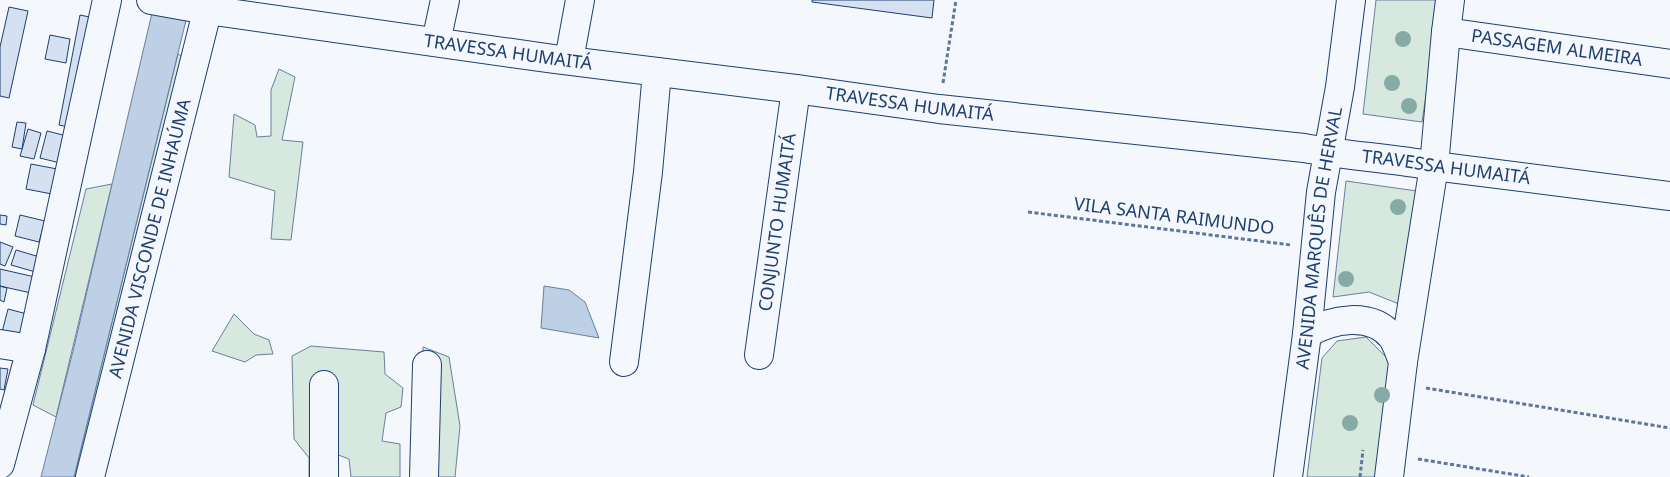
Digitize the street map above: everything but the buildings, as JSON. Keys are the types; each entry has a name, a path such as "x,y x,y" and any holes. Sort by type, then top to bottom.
{"street":[{"path":"0,464 31,349 106,0"},
{"name":"TRAVESSA HUMAITÁ","path":"151,0 209,5 436,42 939,109 1304,148 1328,153 1408,161 1434,166 1670,196"},
{"path":"436,42 445,0"},
{"path":"569,60 580,0"},
{"name":"AVENIDA MARQUÊS DE HERVAL","path":"1288,477 1316,249 1321,192 1340,87 1351,0"},
{"path":"1390,466 1402,373 1434,166 1450,0"},
{"name":"AVENIDA VISCONDE DE INHAÚMA","path":"90,477 209,5"},
{"name":"PASSAGEM ALMEIRA","path":"1446,32 1670,64"},
{"path":"624,362 648,172 657,72"},
{"name":"CONJUNTO HUMAITÁ","path":"759,355 796,89"},
{"path":"1306,334 1317,328 1341,321 1367,322 1379,326 1392,338 1402,373"},
{"path":"0,344 31,349"},
{"path":"424,477 427,365"},
{"path":"324,385 324,477"}],"path":[{"path":"939,109 956,0"},
{"name":"VILA SANTA RAIMUNDO","path":"1028,212 1316,249"},
{"path":"1402,373 1670,428"},
{"path":"1390,466 1529,477"}],"shaded area":[{"path":"1376,0 1440,0 1422,122 1363,114"},
{"path":"178,54 190,61 85,477 74,477"},
{"path":"279,69 295,77 282,140 303,142 291,240 271,239 275,191 229,177 234,114 255,125 257,137 271,136 271,90"},
{"path":"1346,181 1417,191 1399,304 1369,292 1333,297"},
{"path":"112,184 56,417 33,405 86,189"},
{"path":"234,314 254,334 269,340 273,354 256,355 245,362 212,351"},
{"path":"1366,337 1390,361 1375,477 1307,477 1322,358 1337,341"},
{"path":"311,346 384,352 385,374 403,388 401,407 386,413 382,441 400,444 400,477 351,477 349,459 333,453 333,477 309,477 309,458 294,439 292,356"},
{"path":"423,347 449,357 460,426 455,477 426,477"}],"water":[{"path":"155,0 191,0 74,477 41,477 74,347"},
{"path":"544,286 569,290 585,302 599,338 541,328"}]}
